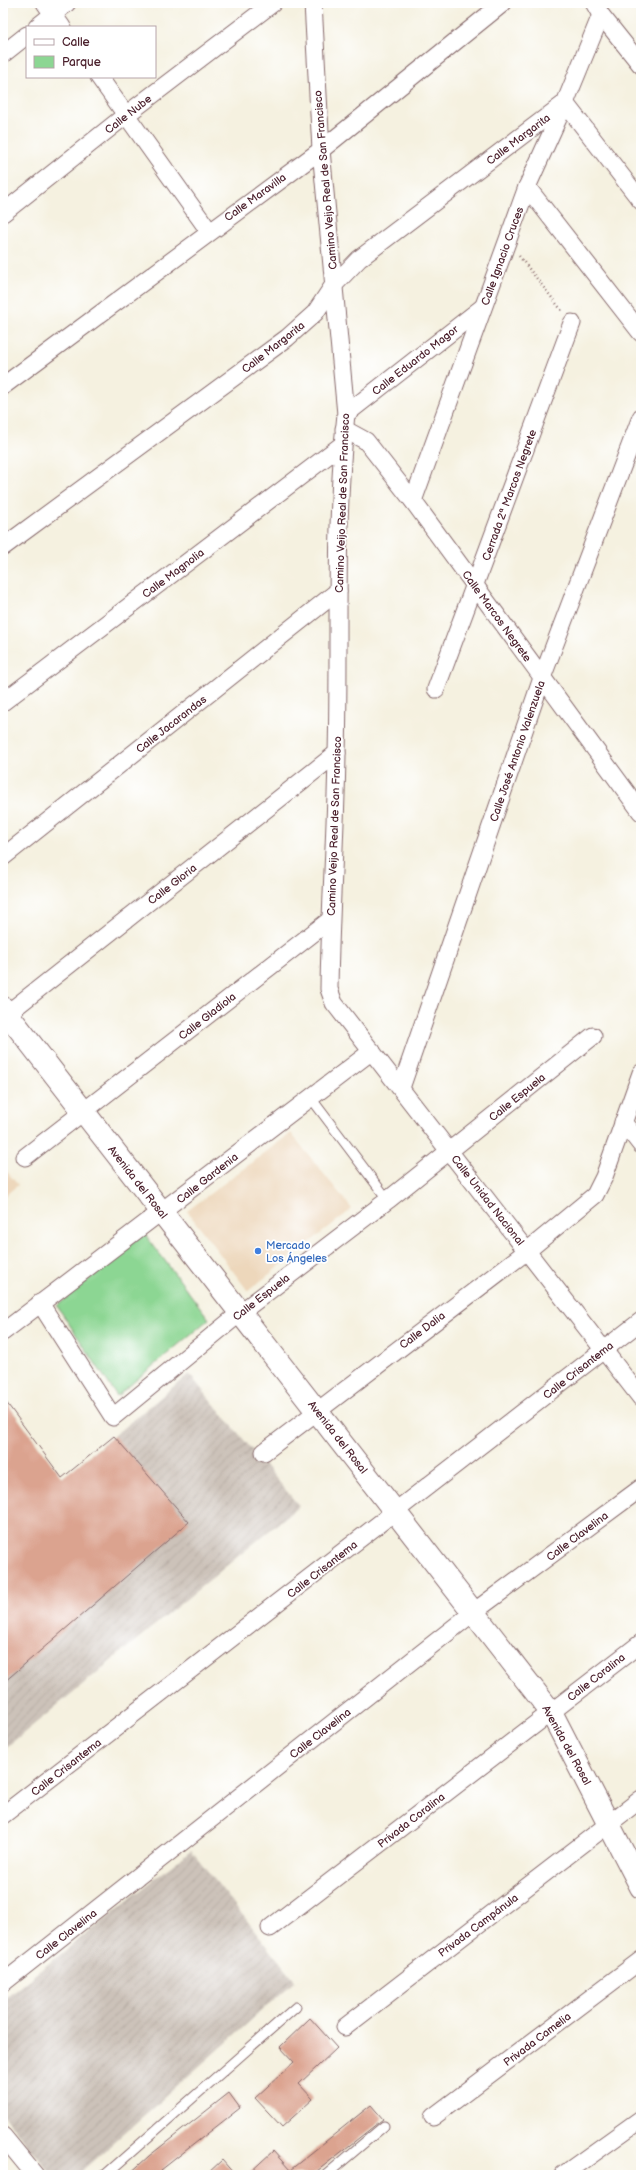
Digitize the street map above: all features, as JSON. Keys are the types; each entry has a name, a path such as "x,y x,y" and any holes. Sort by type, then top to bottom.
{"street":[{"path":"38,26 67,3"},
{"name":"Calle Nube","path":"3,213 126,115 273,3"},
{"name":"Camino Veijo Real de San Francisco","path":"314,3 320,150 333,286 344,429 338,591 337,753 330,920 329,989 334,1002"},
{"name":"Calle Maravilla","path":"3,386 209,231 320,150 495,5"},
{"path":"598,9 641,65"},
{"name":"Calle Ignacio Cruces","path":"413,501 527,187 565,103 598,9"},
{"path":"3,54 26,36"},
{"path":"100,78 209,231"},
{"path":"565,103 641,201"},
{"name":"Calle Margarita","path":"3,547 287,338 315,313 333,286 359,259 565,103"},
{"path":"527,187 641,333"},
{"name":"Calle Eduardo Magor","path":"344,429 483,307"},
{"name":"Cerrada 2ª Marcos Negrete","path":"436,689 572,323"},
{"name":"Calle José Antonio Valenzuela","path":"401,1088 542,678 640,424"},
{"name":"Calle Marcos Negrete","path":"344,429 366,441 413,501 641,812"},
{"name":"Calle Magnolia","path":"3,702 344,429"},
{"name":"Calle Jacarandas","path":"3,857 338,591"},
{"name":"Calle Gloria","path":"4,1013 337,753"},
{"name":"Calle Gladiola","path":"25,1157 330,920"},
{"name":"Calle Unidad Nacional","path":"334,1002 641,1398"},
{"name":"Avenida del Rosal","path":"4,1013 475,1611 551,1712 641,1886"},
{"name":"Calle Espuela","path":"40,1303 113,1416 240,1313 388,1200 593,1036"},
{"name":"Calle Gardenia","path":"3,1332 162,1213 372,1052"},
{"name":"Calle Dalia","path":"264,1452 527,1251 595,1194 641,1073"},
{"path":"623,1122 641,1145"},
{"name":"Calle Crisantema","path":"3,1815 641,1322"},
{"name":"Calle Clavelina","path":"3,1983 475,1611 641,1488"},
{"name":"Calle Coralina","path":"551,1712 641,1643"},
{"name":"Privada Coralina","path":"270,1928 551,1712"},
{"name":"Privada Campánula","path":"345,2027 641,1799"},
{"name":"Privada Camelia","path":"433,2117 641,1960"},
{"path":"563,2175 641,2119"},
{"path":"3,2136 35,2175"}],"lane":[{"path":"311,1098 388,1200"},
{"path":"105,2175 296,2007"},
{"path":"326,2175 384,2126"}],"path":[{"path":"507,241 572,323"}],"shaded area":[{"name":"Mercado Los Ángeles","path":"291,1133 352,1209 248,1291 187,1211"},
{"path":"3,1167 18,1185 3,1197"},
{"path":"189,1374 299,1506 3,1750 3,1398 62,1478"},
{"path":"191,1850 295,1981 77,2175 52,2175 3,2115 3,2000"}],"green space":[{"path":"144,1233 209,1319 117,1396 57,1306"}],"building":[{"path":"3,1398 62,1478 114,1436 189,1522 3,1683"},
{"path":"310,2018 337,2048 299,2084 313,2099 282,2127 255,2098 294,2062 280,2047"},
{"path":"229,2093 240,2108 161,2170 166,2175 128,2175 149,2156"},
{"path":"371,2105 383,2119 312,2175 247,2175 273,2151 290,2170"},
{"path":"222,2160 235,2175 206,2175"}],"place":[{"name":"Mercado Los Ángeles","path":"258,1251"}]}
